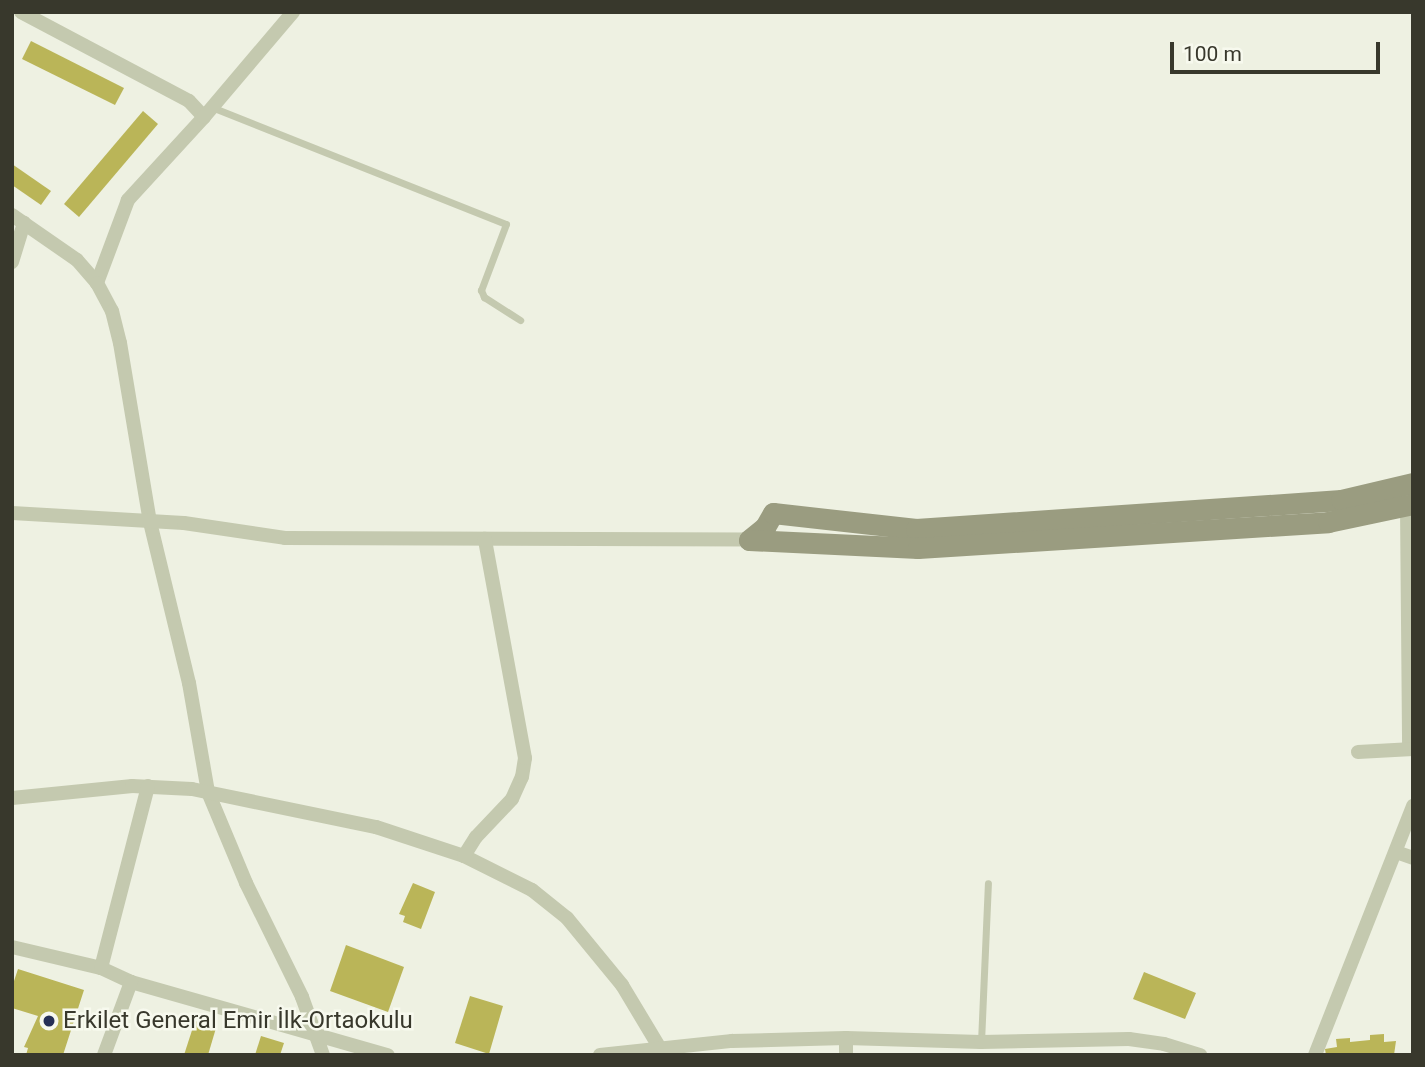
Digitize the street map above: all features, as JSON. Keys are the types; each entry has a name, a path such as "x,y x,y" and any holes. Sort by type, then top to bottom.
{"street":[{"path":"21,12 209,113"},
{"path":"97,283 128,200 209,113 293,12"},
{"path":"12,262 18,219 77,260 97,283 117,327 150,522 180,639 208,792 246,883 285,961 323,1055"},
{"path":"749,540 765,527 773,513 916,529 1341,500 1413,483"},
{"path":"12,513 184,523 285,538 633,537 932,547 1328,523 1410,505 1411,749 1359,752"},
{"path":"464,856 476,837 512,799 522,776 525,758 485,539"},
{"path":"101,968 148,786"},
{"path":"12,798 110,787 148,786 208,792 376,827 464,856 532,890 567,918 606,962 662,1051"},
{"path":"1315,1055 1413,806"},
{"path":"1396,852 1413,858"},
{"path":"12,947 101,968 131,982 388,1055"},
{"path":"104,1055 131,982"},
{"path":"846,1038 846,1055"},
{"path":"600,1055 662,1051 732,1041 846,1038 981,1048 1103,1040 1147,1041 1200,1055"},
{"path":"1098,1055 1103,1040"}],"lane":[{"path":"209,113 506,223 481,290 484,298 520,320"},
{"path":"981,1048 988,883"}],"building":[{"path":"31,41 124,88 115,105 22,59"},
{"path":"143,111 158,124 79,217 64,204"},
{"path":"12,164 51,191 41,205 12,185"},
{"path":"413,883 435,892 421,929 403,922 405,916 399,914"},
{"path":"346,945 404,967 388,1012 330,991"},
{"path":"18,969 84,990 63,1055 26,1055 28,1048 24,1047 38,1016 12,1008 12,987"},
{"path":"1144,972 1196,993 1185,1019 1133,999"},
{"path":"470,996 503,1006 489,1054 455,1043"},
{"path":"195,1021 216,1028 208,1055 184,1055"},
{"path":"1384,1034 1384,1042 1396,1041 1394,1055 1326,1055 1325,1049 1337,1047 1336,1039 1350,1038 1350,1042 1370,1040 1370,1035"},
{"path":"261,1036 284,1043 280,1055 255,1055"}],"place":[{"name":"Erkilet General Emir İlk-Ortaokulu","path":"49,1021"}]}
